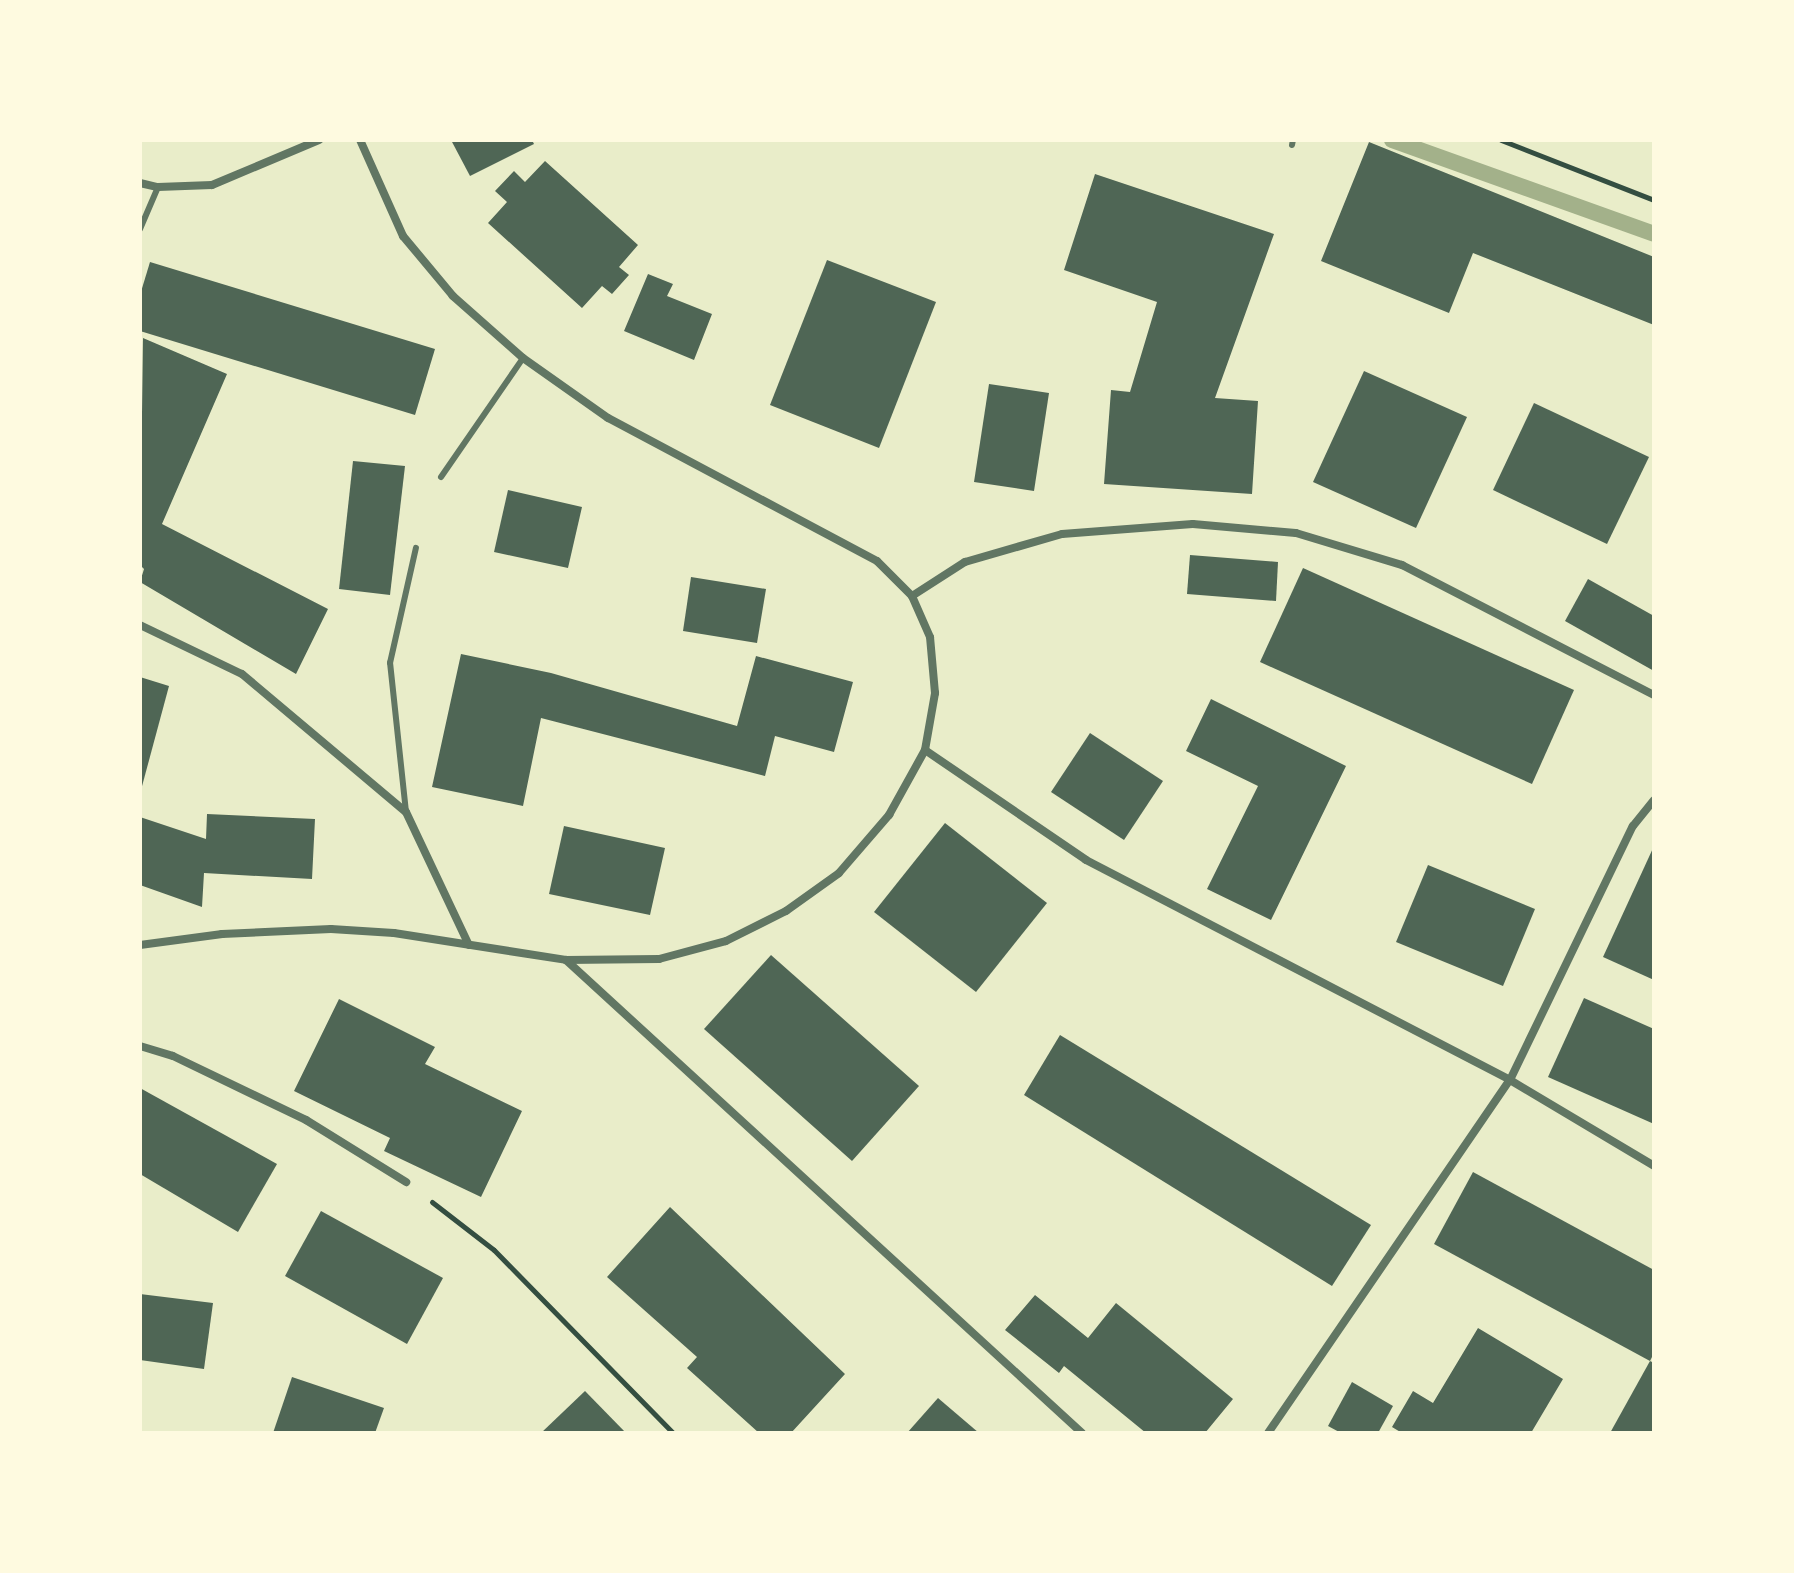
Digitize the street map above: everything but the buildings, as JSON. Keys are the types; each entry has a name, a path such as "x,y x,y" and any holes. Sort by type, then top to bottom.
{"street":[{"path":"140,183 158,187 212,185 319,140"},
{"path":"140,945 222,934 331,929 566,960 659,959 726,941 786,911 839,873 879,827 925,750 935,693 930,637 912,596 877,561 608,418 523,358 453,296 403,236 360,140"},
{"path":"912,596 965,562 1062,534 1193,524 1296,533 1402,565 1654,695"},
{"path":"140,625 242,674 406,812 469,945"},
{"path":"925,750 1086,860 1510,1080 1654,1166"},
{"path":"1268,1433 1510,1080 1633,826 1654,800"},
{"path":"566,960 1082,1433"},
{"path":"140,1046 173,1056 306,1120 406,1182"}],"lane":[{"path":"140,229 158,187"},
{"path":"441,477 523,358"},
{"path":"406,812 390,663 416,548"}],"path":[{"path":"1501,140 1654,200"},
{"path":"406,1182 494,1250 673,1433"}],"waterway":[{"path":"1392,140 1654,234"}]}
